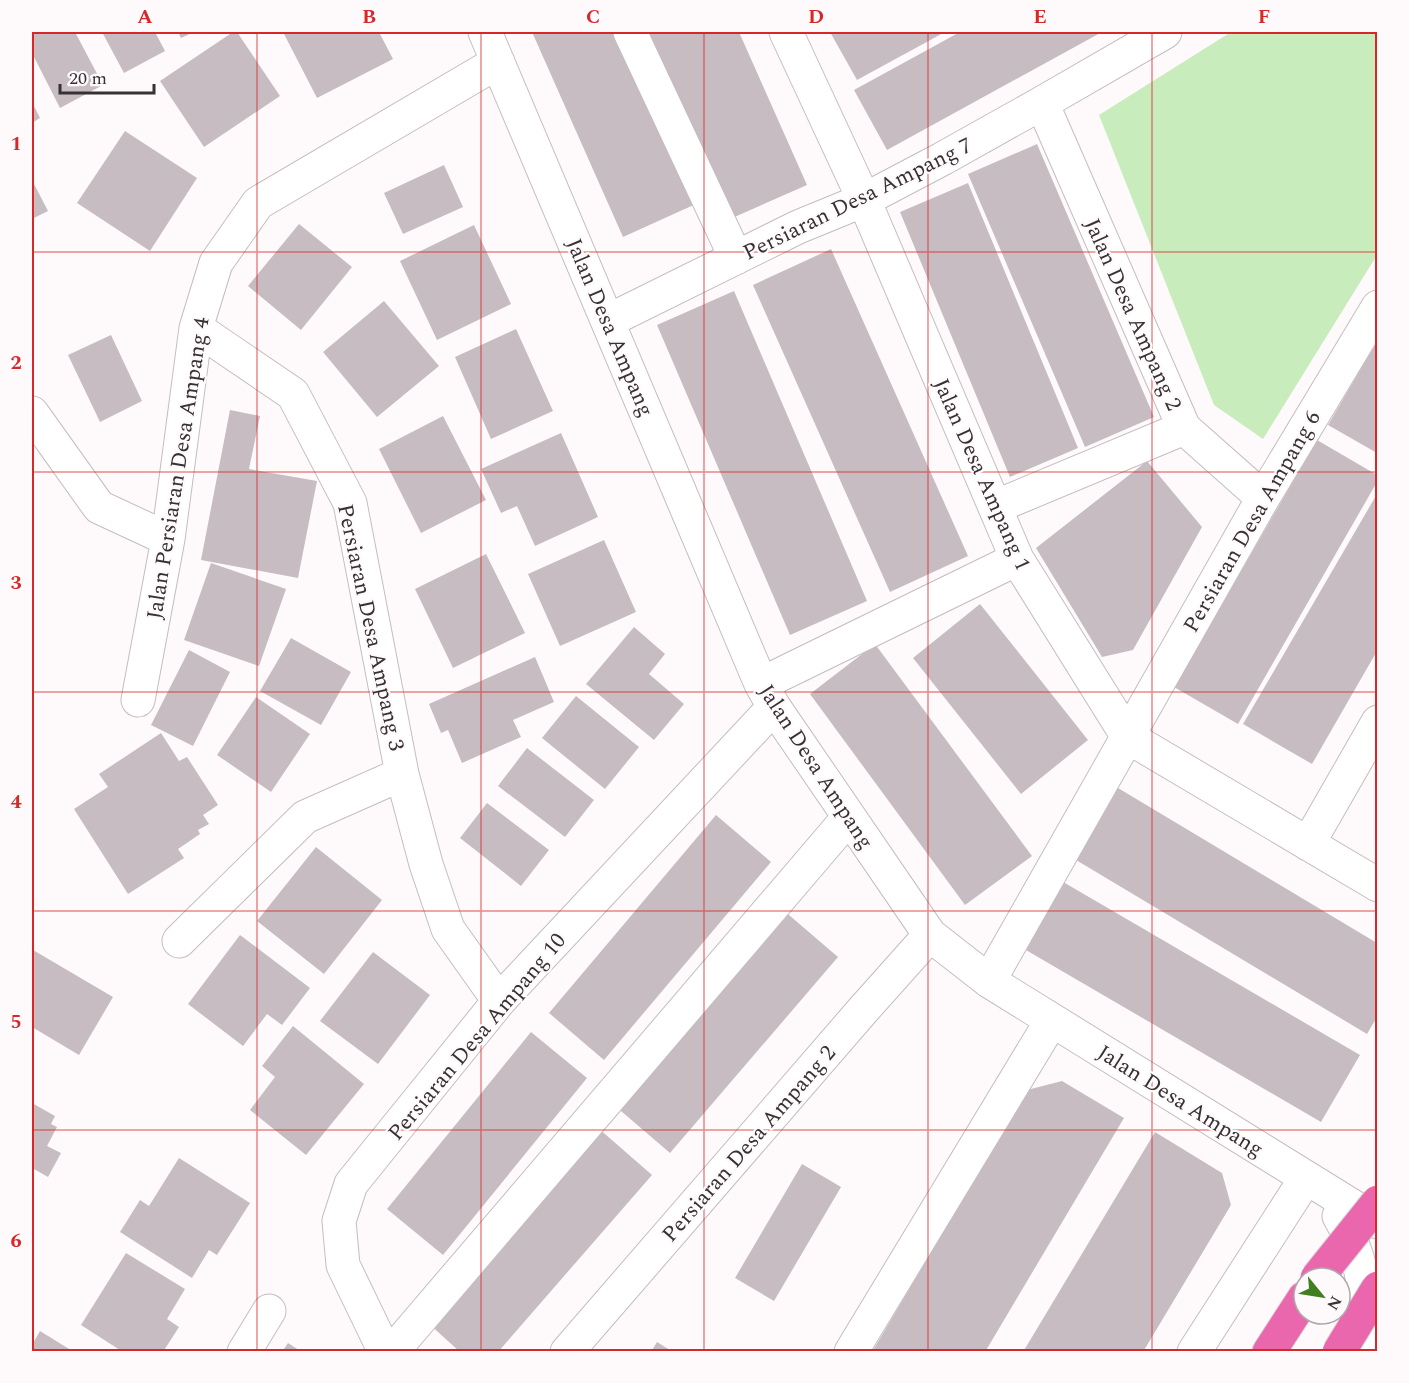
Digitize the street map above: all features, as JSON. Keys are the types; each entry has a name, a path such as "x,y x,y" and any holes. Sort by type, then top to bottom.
{"highway":[{"path":"1326,1266 1377,1202"},
{"path":"1353,1351 1377,1288"},
{"path":"1269,1352 1292,1317"}],"street":[{"name":"Jalan Desa Ampang","path":"485,32 768,696 930,935 989,981 1377,1222"},
{"path":"630,32 736,258"},
{"name":"Jalan Desa Ampang 1","path":"786,32 864,200 1017,560 1128,737 1377,885"},
{"name":"Persiaran Desa Ampang 7","path":"608,321 798,227 864,200 942,159 1165,32"},
{"name":"Jalan Persiaran Desa Ampang 4","path":"138,700 168,539 196,328 216,262 258,203 498,62"},
{"name":"Jalan Desa Ampang 2","path":"1042,103 1184,428 1263,498"},
{"name":"Persiaran Desa Ampang 6","path":"989,981 1263,498 1377,307"},
{"name":"Persiaran Desa Ampang 3","path":"196,328 293,394 350,503 402,774 426,864 448,929 499,1001"},
{"path":"32,413 99,507 168,539"},
{"path":"995,507 1184,428"},
{"path":"768,696 1017,560"},
{"name":"Persiaran Desa Ampang 10","path":"385,1352 343,1265 339,1221 351,1184 499,1001 768,696"},
{"path":"1308,844 1377,722"},
{"name":"Persiaran Desa Ampang 3","path":"179,941 305,817 402,774"},
{"path":"392,1352 849,817"},
{"name":"Persiaran Desa Ampang 2","path":"567,1352 930,935"},
{"path":"851,1352 1052,1020"},
{"path":"1194,1352 1313,1182 1341,1219 1361,1272 1365,1297 1353,1351"},
{"path":"244,1352 269,1311"},
{"path":"1353,1351 1377,1320"}],"green space":[{"path":"1231,32 1377,32 1377,255 1263,439 1214,405 1099,115"}],"building":[{"path":"32,32 75,32 103,85 60,108 32,53"},
{"path":"102,32 155,32 165,51 124,73"},
{"path":"178,32 194,32 181,38"},
{"path":"233,32 237,32 280,96 204,147 160,81"},
{"path":"283,32 379,32 393,59 317,98"},
{"path":"532,32 622,32 698,203 623,237"},
{"path":"647,32 739,32 807,185 730,219"},
{"path":"830,32 945,32 857,80"},
{"path":"960,32 1102,32 887,150 854,90"},
{"path":"32,102 40,118 32,123"},
{"path":"125,131 197,178 150,251 77,203"},
{"path":"1037,144 1154,417 1085,447 968,174"},
{"path":"444,165 463,207 403,234 384,193"},
{"path":"32,180 48,211 32,219"},
{"path":"968,183 1078,448 1010,477 900,212"},
{"path":"299,224 352,267 301,330 248,286"},
{"path":"474,225 511,304 437,340 400,261"},
{"path":"831,249 968,556 890,592 753,285"},
{"path":"734,291 867,601 790,635 657,325"},
{"path":"384,301 439,366 377,417 323,352"},
{"path":"516,329 553,411 491,439 455,357"},
{"path":"111,335 142,401 100,422 68,355"},
{"path":"1377,341 1377,453 1328,425"},
{"path":"230,410 260,416 249,469 317,481 298,578 201,560"},
{"path":"443,416 486,500 421,533 379,449"},
{"path":"561,433 598,517 535,546 517,506 501,513 481,469"},
{"path":"1317,440 1377,475 1377,482 1238,724 1174,687"},
{"path":"1147,461 1202,527 1133,650 1102,657 1036,548"},
{"path":"1377,494 1377,651 1312,764 1243,724"},
{"path":"604,540 636,612 560,646 528,574"},
{"path":"486,554 525,633 453,668 415,589"},
{"path":"211,563 286,589 259,666 184,640"},
{"path":"980,604 1088,740 1021,794 913,658"},
{"path":"634,627 665,654 649,674 684,704 654,740 586,684"},
{"path":"291,638 351,672 321,725 260,691"},
{"path":"875,644 1032,856 965,905 810,694"},
{"path":"189,650 230,672 193,746 151,725"},
{"path":"535,657 554,702 513,720 521,737 462,763 448,730 441,733 429,704"},
{"path":"576,696 639,747 605,789 542,738"},
{"path":"256,697 310,734 271,792 217,755"},
{"path":"161,733 179,761 187,757 218,805 203,815 209,824 198,830 200,834 178,849 184,858 128,894 74,809 108,787 99,774"},
{"path":"527,748 594,800 565,837 498,786"},
{"path":"1113,785 1377,943 1377,1017 1367,1034 1071,857"},
{"path":"487,803 549,850 521,886 460,838"},
{"path":"716,815 771,862 604,1060 549,1013"},
{"path":"316,847 382,900 324,974 257,921"},
{"path":"1058,879 1360,1055 1321,1122 1019,946"},
{"path":"782,909 838,957 670,1153 614,1105"},
{"path":"240,935 310,988 282,1025 267,1014 243,1046 188,1004"},
{"path":"33,950 113,997 79,1055 32,1027"},
{"path":"373,952 430,995 378,1064 320,1021"},
{"path":"293,1026 364,1084 306,1155 250,1110 275,1077 262,1066"},
{"path":"531,1032 587,1078 443,1255 387,1209"},
{"path":"1062,1081 1124,1118 985,1352 872,1352 1027,1090"},
{"path":"32,1103 55,1116 51,1124 57,1127 47,1146 61,1153 48,1177 34,1169 32,1173"},
{"path":"597,1127 652,1175 498,1352 460,1352 427,1322"},
{"path":"1155,1132 1222,1173 1231,1205 1143,1352 1023,1352"},
{"path":"179,1158 250,1203 217,1255 209,1250 192,1278 120,1232 140,1200 149,1206"},
{"path":"802,1164 841,1187 774,1301 735,1278"},
{"path":"126,1253 185,1289 167,1319 179,1327 163,1352 123,1352 81,1325"},
{"path":"40,1331 74,1352 32,1352 32,1345"},
{"path":"657,1342 673,1352 651,1352"},
{"path":"288,1343 302,1352 282,1352"}]}
